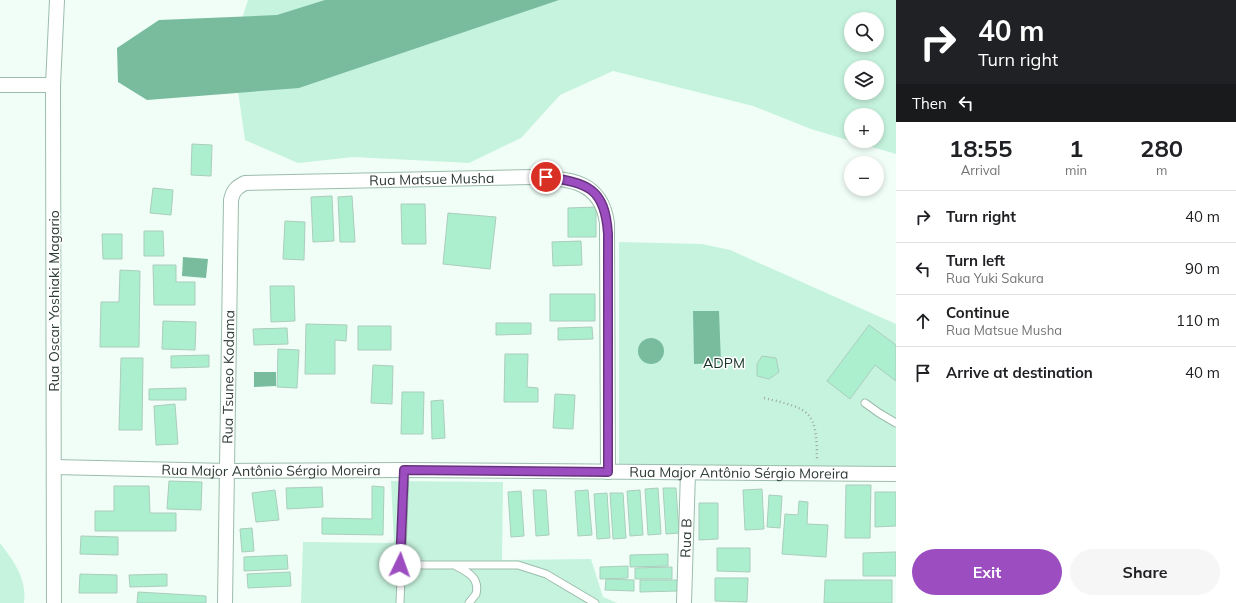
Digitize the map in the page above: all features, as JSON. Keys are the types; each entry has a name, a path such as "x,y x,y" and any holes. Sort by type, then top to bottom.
{"street":[{"name":"Rua Oscar Yoshiaki Magario","path":"54,603 53,85 57,0"},
{"path":"0,85 53,85"},
{"name":"Rua Matsue Musha","path":"231,200 233,192 237,187 245,183 255,181 546,177 567,180 587,186 595,192 606,215 608,234 608,472"},
{"name":"Rua Tsuneo Kodama","path":"226,603 231,200"},
{"name":"Rua Major Antônio Sérgio Moreira","path":"54,467 228,471 404,470 896,474"},
{"name":"Rua B","path":"684,603 688,472"}],"lane":[{"path":"865,403 896,423"},
{"path":"400,603 404,470"},
{"path":"400,565 518,565 533,568 546,574 594,603"},
{"path":"454,565 469,572 476,582 476,594 468,603"}],"path":[{"path":"764,398 802,408 809,415 815,424 817,434 818,473"}],"green space":[{"path":"248,0 896,0 896,154 876,148 884,148 884,108 844,108 844,139 811,129 753,106 613,71 560,95 521,138 469,163 354,157 298,163 245,140 237,84 240,25"},
{"name":"ADPM","path":"619,242 702,244 730,250 896,324 896,469 619,466"},
{"path":"391,481 503,482 502,560 591,559 603,597 617,603 301,603 303,542 394,543"},
{"path":"0,543 15,564 21,578 24,603 0,603"}],"shaded area":[{"path":"325,0 559,0 299,88 147,100 118,82 117,48 159,20 277,15"},
{"path":"183,257 208,259 206,278 182,276"},
{"path":"693,311 719,311 721,363 694,364"},
{"path":"651,338 660,342 664,351 660,360 651,364 642,360 638,351 642,342"},
{"path":"254,372 276,372 276,386 254,387"}],"building":[{"path":"192,144 212,145 211,176 191,175"},
{"path":"153,188 173,190 171,215 150,213"},
{"path":"332,196 334,241 313,242 311,197"},
{"path":"352,196 355,242 340,242 338,197"},
{"path":"401,204 425,204 426,244 402,244"},
{"path":"596,207 596,237 568,237 568,208"},
{"path":"448,213 496,217 490,269 443,264"},
{"path":"285,221 305,222 304,260 283,259"},
{"path":"144,231 163,231 164,256 144,256"},
{"path":"102,234 122,234 122,259 103,259"},
{"path":"581,241 582,265 553,266 552,242"},
{"path":"153,265 176,265 176,282 195,282 195,305 154,305"},
{"path":"120,270 140,271 139,347 100,347 101,302 119,302"},
{"path":"270,286 294,286 295,321 271,322"},
{"path":"550,294 595,294 595,321 550,321"},
{"path":"163,321 196,322 195,350 162,349"},
{"path":"496,323 531,323 531,334 496,335"},
{"path":"306,324 347,325 346,341 335,340 335,374 305,374"},
{"path":"869,325 896,345 896,381 875,365 850,399 827,381"},
{"path":"358,326 391,326 391,350 358,350"},
{"path":"592,327 593,339 558,340 558,328"},
{"path":"287,328 288,344 254,345 253,329"},
{"path":"278,349 299,350 297,388 277,387"},
{"path":"505,354 528,354 527,387 538,388 538,402 504,402"},
{"path":"209,355 209,367 171,368 171,356"},
{"path":"762,356 776,358 779,372 769,379 757,376 757,364"},
{"path":"121,358 143,358 142,430 119,430"},
{"path":"373,365 393,366 392,404 371,403"},
{"path":"186,388 186,400 149,400 149,389"},
{"path":"402,392 424,392 423,434 401,434"},
{"path":"555,394 575,395 573,429 553,428"},
{"path":"443,400 445,438 432,439 431,401"},
{"path":"175,404 178,444 156,445 154,406"},
{"path":"169,481 202,482 201,510 167,509"},
{"path":"846,485 871,485 870,538 845,538"},
{"path":"114,486 149,486 150,513 176,513 176,531 95,531 95,511 114,511"},
{"path":"372,486 384,487 383,535 322,534 322,518 372,519"},
{"path":"322,487 323,507 287,509 286,488"},
{"path":"658,488 661,534 648,535 645,489"},
{"path":"663,488 676,488 679,533 666,534"},
{"path":"762,489 764,529 745,530 743,490"},
{"path":"275,490 279,520 256,522 252,493"},
{"path":"533,490 546,490 549,535 536,536"},
{"path":"588,490 592,535 578,536 575,491"},
{"path":"640,490 643,535 630,536 627,491"},
{"path":"521,491 524,536 511,537 508,492"},
{"path":"875,492 896,492 896,526 875,527"},
{"path":"607,493 610,538 597,539 594,494"},
{"path":"610,493 623,493 626,538 613,539"},
{"path":"769,495 782,496 780,528 767,527"},
{"path":"799,501 808,502 807,524 828,525 826,557 782,554 785,514 798,515"},
{"path":"699,503 718,503 718,539 699,540"},
{"path":"252,528 254,551 242,552 240,529"},
{"path":"81,536 118,537 118,555 80,554"},
{"path":"717,548 750,548 750,572 717,571"},
{"path":"896,552 896,576 863,576 863,553"},
{"path":"668,554 668,566 630,567 630,555"},
{"path":"287,555 288,569 244,571 244,557"},
{"path":"628,566 628,578 600,579 600,567"},
{"path":"672,567 672,579 635,579 635,568"},
{"path":"290,572 291,586 248,588 247,574"},
{"path":"80,574 117,575 117,593 79,593"},
{"path":"167,574 167,586 130,587 129,575"},
{"path":"715,578 748,578 747,602 715,601"},
{"path":"606,579 634,580 634,591 605,590"},
{"path":"640,580 678,580 678,591 640,592"},
{"path":"825,580 892,580 892,603 824,603"},
{"path":"138,592 206,596 206,603 137,603"}],"route":[{"path":"400,565 404,470 608,472 608,234 606,215 595,192 587,186 567,180 546,177"}]}
